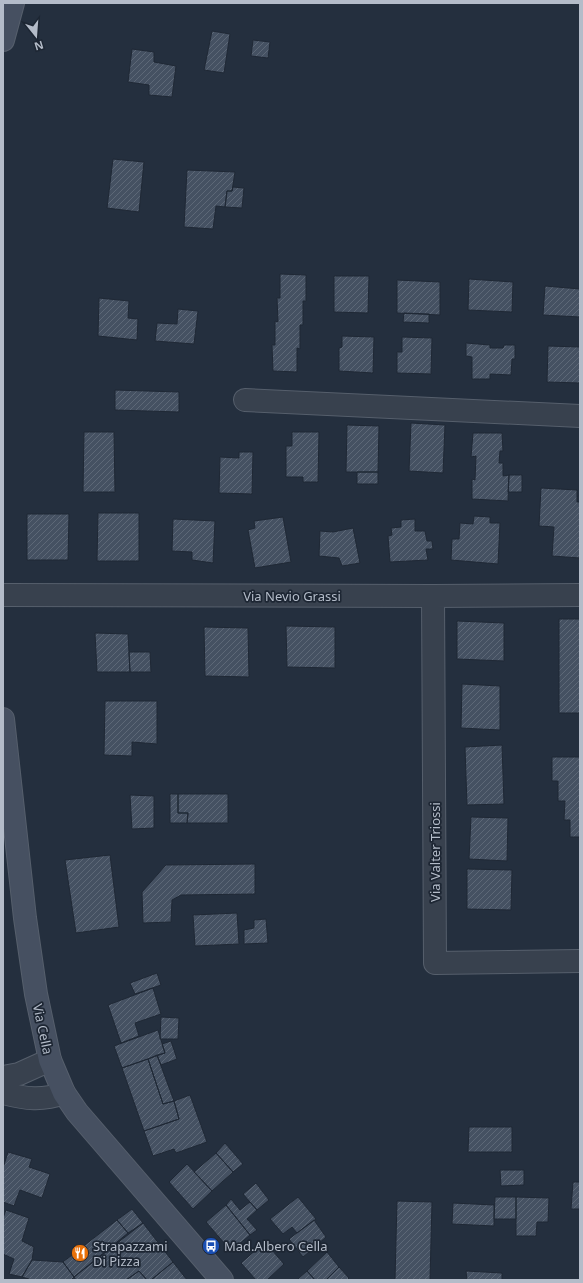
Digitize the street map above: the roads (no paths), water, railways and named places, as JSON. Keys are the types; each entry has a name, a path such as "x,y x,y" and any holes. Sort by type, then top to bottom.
{"street":[{"path":"3,40 14,3"},
{"path":"245,400 580,416"},
{"name":"Via Nevio Grassi","path":"3,595 580,595"},
{"name":"Via Valter Triossi","path":"433,596 436,964 580,961"},
{"name":"Via Cella","path":"3,718 25,918 36,994 50,1060 64,1093 77,1112 222,1280"},
{"path":"3,1078 19,1074 50,1060"},
{"path":"3,1093 31,1098 48,1099 64,1093"}],"place":[{"name":"Mad.Albero Cella","path":"211,1246"},
{"name":"Strapazzami Di Pizza","path":"80,1253"}]}
